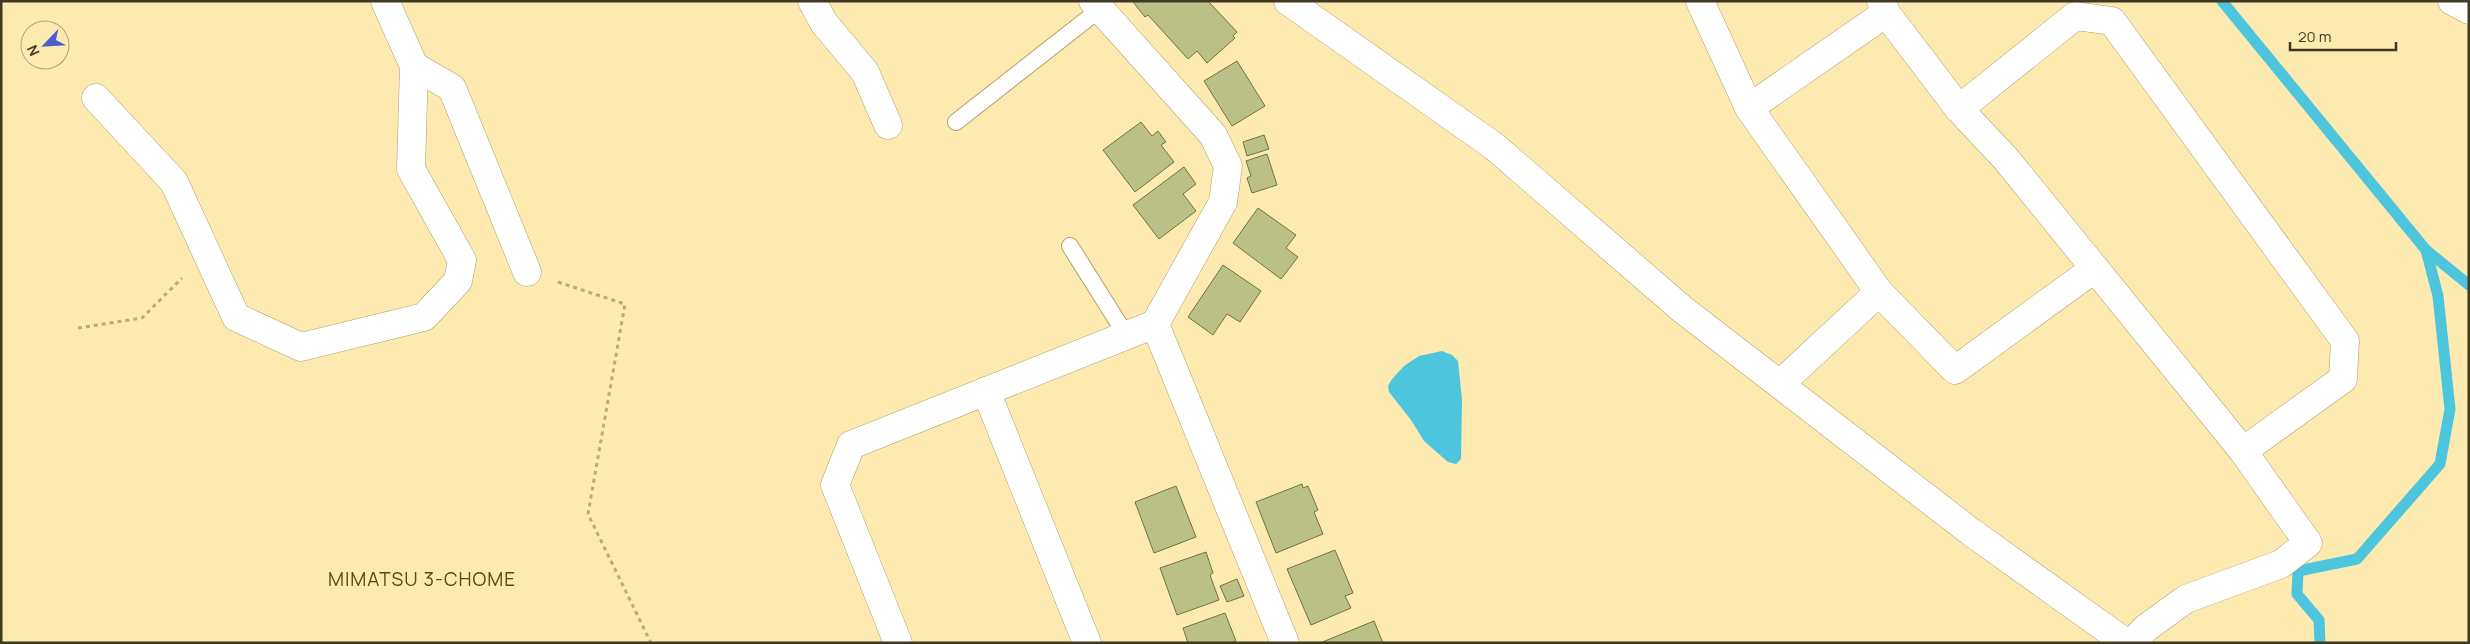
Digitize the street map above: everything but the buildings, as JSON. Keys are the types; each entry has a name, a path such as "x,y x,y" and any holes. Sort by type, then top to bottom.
{"street":[{"path":"96,98 174,182 206,255 236,316 301,347 424,317 458,281 462,260 411,169 414,66 385,1"},
{"path":"812,1 824,23 865,72 888,124"},
{"path":"1288,1 1495,147 1682,308 1971,532 2126,643"},
{"path":"1700,1 1750,108 1879,292 1955,370 2094,269"},
{"path":"1959,109 2075,16 2098,1"},
{"path":"2452,1 2469,10"},
{"path":"898,643 835,485 851,445 1155,324 1223,202 1228,166 1213,135 1096,5"},
{"path":"1750,108 1883,7 1959,109 2006,159 2243,451 2275,494 2308,543 2282,564 2186,600 2146,628 2132,643"},
{"path":"2075,16 2112,21 2345,341 2343,379 2243,451"},
{"path":"414,66 452,88 527,272"},
{"path":"1780,384 1879,292"},
{"path":"1155,324 1285,643"},
{"path":"986,391 1088,643"}],"lane":[{"path":"956,122 1096,5"},
{"path":"1070,246 1126,335"}],"path":[{"path":"78,328 142,318 206,255"},
{"path":"527,272 625,304 588,514 651,643"}],"water":[{"path":"1442,351 1452,355 1458,361 1462,400 1461,459 1456,464 1448,462 1424,441 1411,420 1389,392 1388,386 1404,366 1419,356"}],"waterway":[{"path":"2222,1 2426,250 2469,285"},
{"path":"2320,643 2319,620 2297,594 2298,571 2357,559 2440,464 2450,409 2438,296 2426,250"}],"district":[{"name":"MIMATSU 3-CHOME","path":"422,579"}]}
